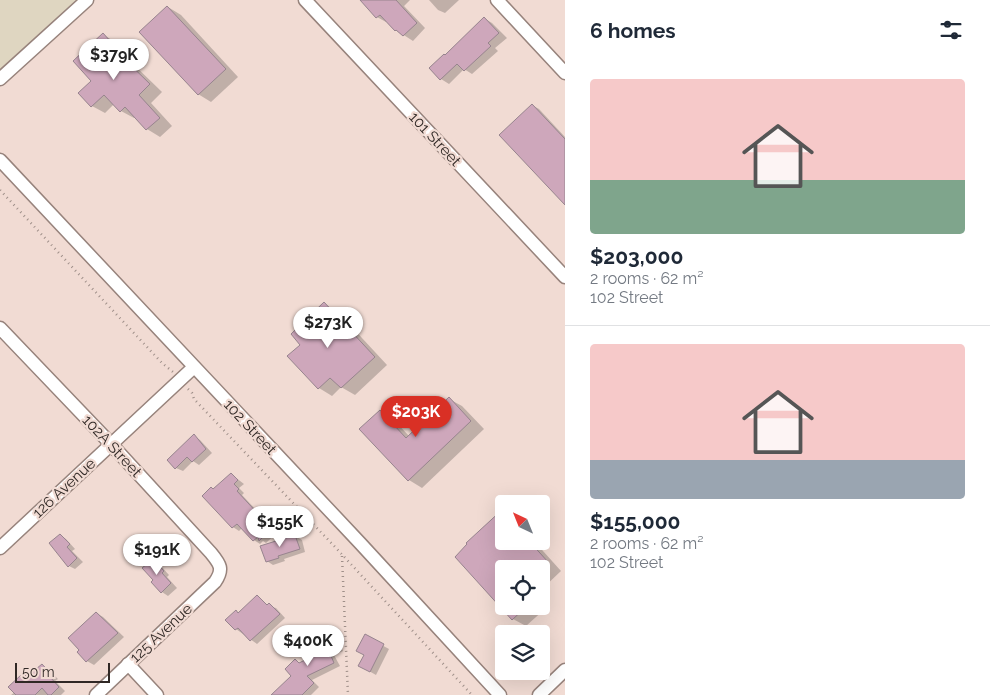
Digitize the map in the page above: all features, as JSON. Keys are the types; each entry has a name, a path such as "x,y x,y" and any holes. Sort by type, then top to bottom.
{"street":[{"path":"0,79 87,0"},
{"name":"101 Street","path":"306,0 565,277"},
{"path":"497,0 565,73"},
{"name":"102 Street","path":"0,160 360,543 500,695"},
{"name":"102A Street","path":"0,328 111,444 211,553 220,568"},
{"name":"126 Avenue","path":"0,548 194,367"},
{"name":"125 Avenue","path":"96,695 216,582 220,575 220,568"},
{"path":"128,664 157,695"},
{"path":"539,695 565,670"}],"path":[{"path":"0,190 180,380 194,398 472,695"},
{"path":"342,554 348,695"}],"shaded area":[{"path":"0,0 87,0 0,79"}],"building":[{"path":"360,0 396,0 417,23 403,36 395,31 380,15 376,18"},
{"path":"167,6 226,69 198,95 139,32"},
{"path":"484,17 499,33 488,43 491,46 464,71 457,64 440,80 429,68"},
{"path":"103,33 119,51 117,52 150,84 139,95 160,118 146,130 125,107 120,112 104,95 91,107 78,93 91,81 73,61"},
{"path":"532,104 565,139 565,205 499,135"},
{"path":"324,302 375,357 341,388 330,378 318,389 287,356 300,345 291,334"},
{"path":"449,397 471,421 408,481 359,429 380,410 406,438"},
{"path":"194,434 206,449 192,462 187,457 175,469 167,460"},
{"path":"231,473 238,480 234,484 239,489 237,491 260,516 271,506 278,513 274,517 278,522 259,541 258,537 253,541 237,524 232,528 202,496"},
{"path":"495,516 495,550 537,550 546,560 495,560 495,601 455,557 466,543"},
{"path":"60,534 70,544 67,547 77,558 68,567 49,543"},
{"path":"295,535 300,549 266,562 260,546"},
{"path":"153,559 164,571 162,573 171,583 161,593 142,568"},
{"path":"257,595 280,614 250,641 238,628 235,630 225,620 236,610 238,613"},
{"path":"96,612 118,633 86,662 77,652 79,650 68,638"},
{"path":"507,615 517,615 512,620"},
{"path":"330,631 337,647 329,651 334,663 307,676 314,683 302,695 271,695 291,676 285,669 295,659 299,663 317,654 310,641"},
{"path":"365,634 384,644 370,672 358,666 364,655 356,651"},
{"path":"42,664 52,675 50,677 59,687 51,695 48,695 42,688 35,695 16,695 8,687 21,675 23,678 34,667 36,669"}]}
